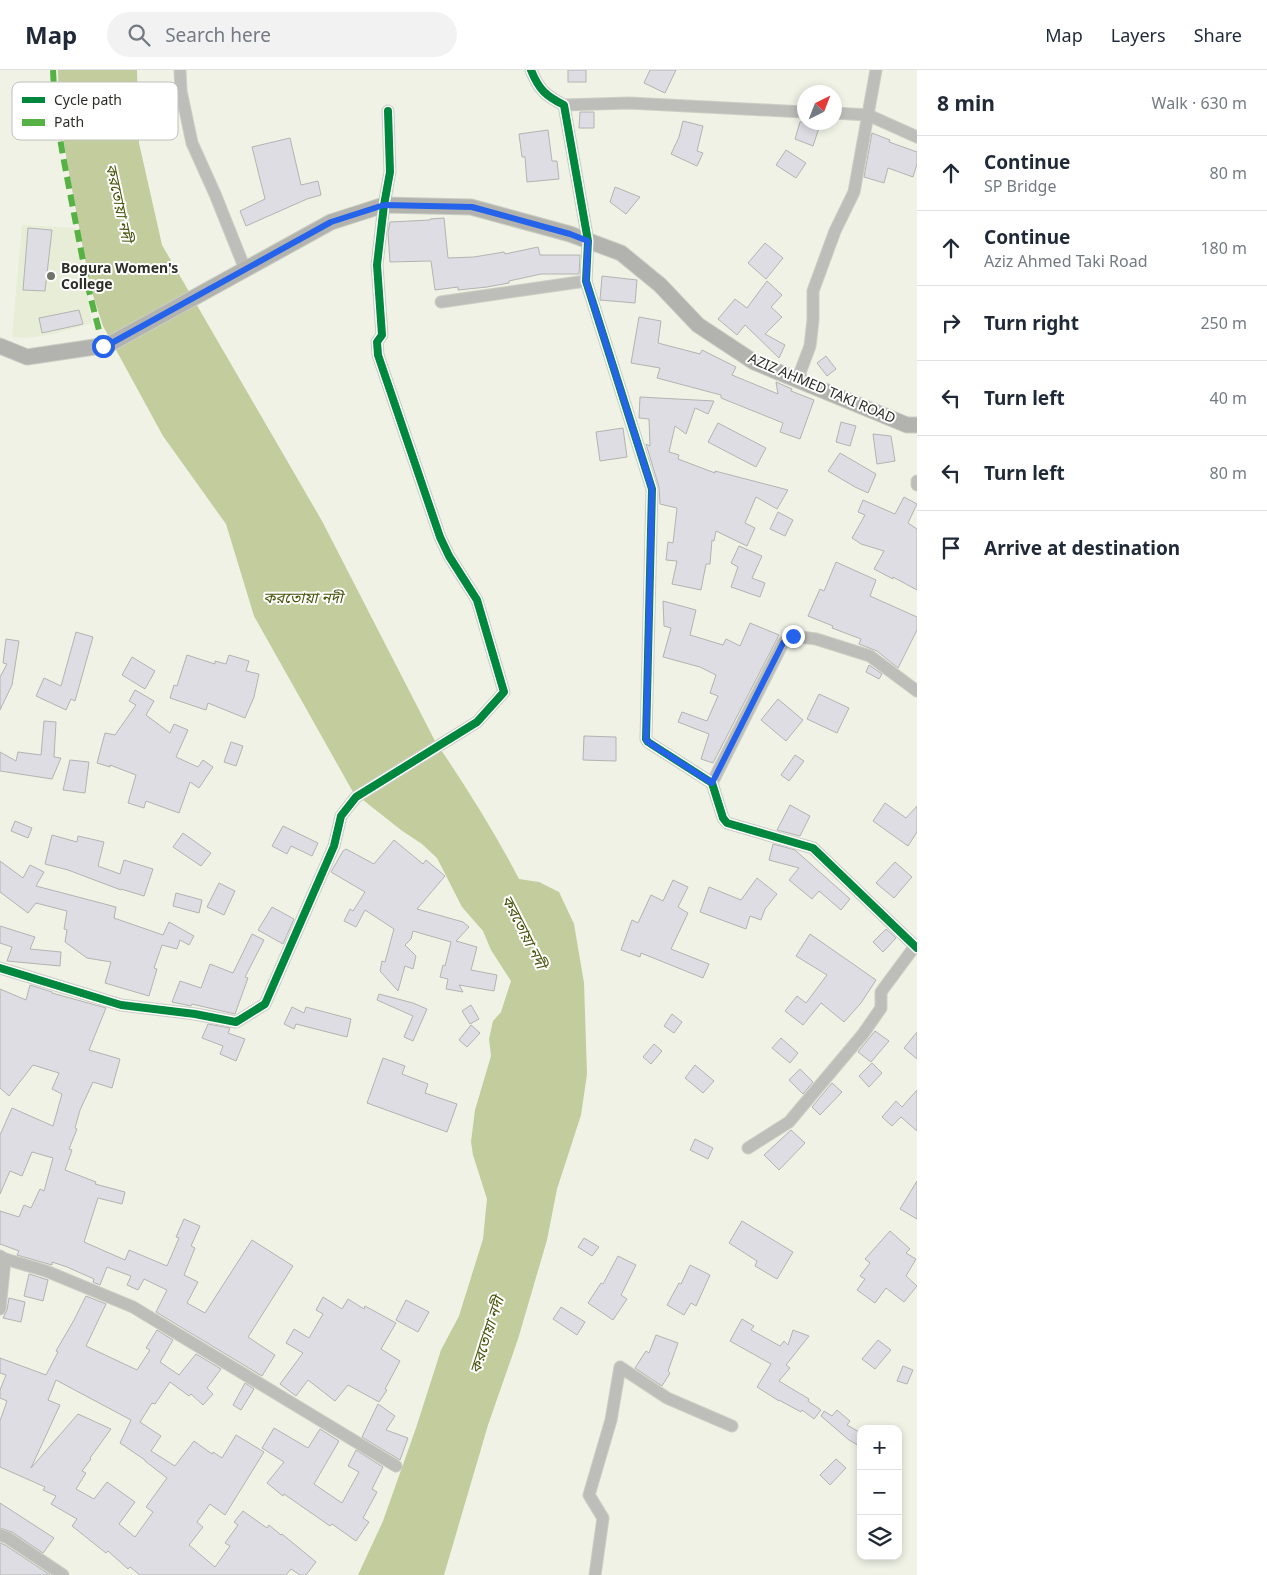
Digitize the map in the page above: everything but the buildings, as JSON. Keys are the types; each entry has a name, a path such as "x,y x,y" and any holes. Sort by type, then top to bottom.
{"street":[{"path":"180,70 181,91 192,143 245,269"},
{"path":"532,70 535,79 547,97 564,105 629,103 797,112"},
{"path":"798,378 810,346 813,320 813,291 835,231 854,192 876,70"},
{"path":"564,105 588,241 586,281 652,489 646,739 712,783 723,818 727,823 813,848 916,947 882,992 881,1008 863,1034 789,1122 748,1148"},
{"path":"0,968 121,1005 196,1014 236,1022 265,1004 334,846 341,816 356,797 477,722 504,692 478,600 449,556 440,537 378,355 377,342 382,335 377,265 390,172 388,111"},
{"path":"842,113 868,115 917,138"},
{"name":"AZIZ AHMED TAKI ROAD","path":"0,346 27,357 108,345 331,222 384,205 472,207 570,234 621,253 660,285 698,325 754,362 798,378 907,424 917,425"},
{"path":"441,302 586,281"},
{"path":"917,481 917,486"},
{"path":"712,783 783,643 793,636 816,639 870,656 917,691"},
{"path":"0,1309 2,1257 46,1271 133,1307 396,1466"},
{"path":"595,1575 603,1518 590,1495 611,1420 620,1367 667,1398 732,1426"},
{"path":"0,1535 8,1538 62,1575"}],"shaded area":[{"name":"Bogura Women's College","path":"22,225 76,228 92,323 54,334 25,338 12,337"}],"water":[{"path":"58,70 137,70 137,82 58,82"},
{"name":"করতোয়া নদী","path":"64,140 139,140 162,245 322,521 435,741 479,808 519,879 539,882 559,892 574,924 584,983 587,1074 581,1115 557,1189 547,1240 518,1339 488,1425 444,1575 358,1575 383,1521 441,1350 459,1316 483,1239 487,1199 473,1155 471,1142 475,1110 491,1056 489,1039 493,1021 501,1012 511,981 491,950 483,931 462,907 437,858 422,844 353,792 254,616 226,524 163,436 103,326 90,286"}],"marked path":[{"path":"53,70 54,82"},
{"path":"60,140 88,287 103,346"}],"cycle path":[{"path":"531,70 544,92 552,99 564,105 588,241 586,281 652,489 646,739 712,783 723,818 727,823 813,848 917,948"},
{"path":"0,968 121,1005 195,1014 236,1022 265,1004 334,846 341,816 356,797 477,722 504,692 477,600 449,556 440,537 378,355 377,342 382,335 377,265 390,172 388,111"}],"place":[{"name":"Bogura Women's College","path":"51,276"}],"route":[{"path":"103,346 108,345 331,222 384,205 472,207 570,234 588,241 586,281 652,489 646,739 648,742 712,783 783,643 793,636"}]}
